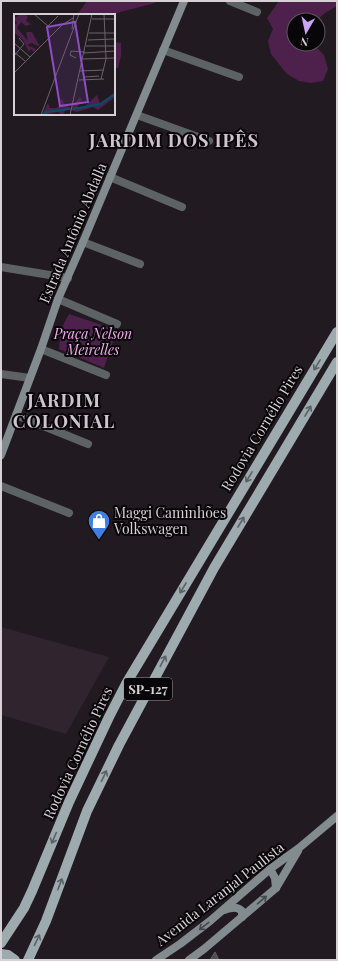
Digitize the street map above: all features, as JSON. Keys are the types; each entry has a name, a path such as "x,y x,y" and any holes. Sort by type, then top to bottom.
{"main road":[{"name":"Rodovia Cornélio Pires","path":"1,943 24,908 69,802 127,682 337,332"},
{"name":"SP-127","path":"28,960 46,921 87,811 119,745 214,568 337,362"},
{"path":"1,954 8,955 15,960"}],"street":[{"name":"Estrada Antônio Abdalla","path":"1,455 58,299 84,242 184,1"},
{"path":"230,1 257,12"},
{"path":"163,50 239,77"},
{"path":"137,115 209,141"},
{"path":"110,177 182,207"},
{"path":"84,242 140,264"},
{"path":"1,267 68,278"},
{"path":"58,299 117,324"},
{"path":"41,349 106,375"},
{"path":"1,374 30,378"},
{"path":"16,415 88,444"},
{"path":"1,486 69,513"},
{"name":"Avenida Laranjal Paulista","path":"156,960 180,944 270,868 299,848 337,816"},
{"name":"Avenida Laranjal Paulista","path":"189,960 276,888 299,848"},
{"path":"270,868 275,878 276,888"},
{"path":"222,910 238,908 242,911 242,917"}],"shaded area":[{"path":"1,627 109,657 66,734 1,715"}],"green space":[{"path":"87,1 157,1 155,3 117,13 115,15 78,14"},
{"path":"279,1 337,1 337,6 326,12 286,12 286,52 321,52 324,55 328,69 323,81 311,83 299,81 287,74 271,54 268,41 273,29 267,18"},
{"path":"115,42 121,43 121,56 118,68 115,68"},
{"name":"Praça Nelson Meirelles","path":"69,314 117,330 104,368 59,349 61,329"}],"building":[{"path":"215,952 219,960 210,960"}],"place":[{"name":"Maggi Caminhões Volkswagen","path":"99,540"}],"district":[{"name":"JARDIM DOS IPÊS","path":"174,141"},
{"name":"JARDIM COLONIAL","path":"64,411"}]}
